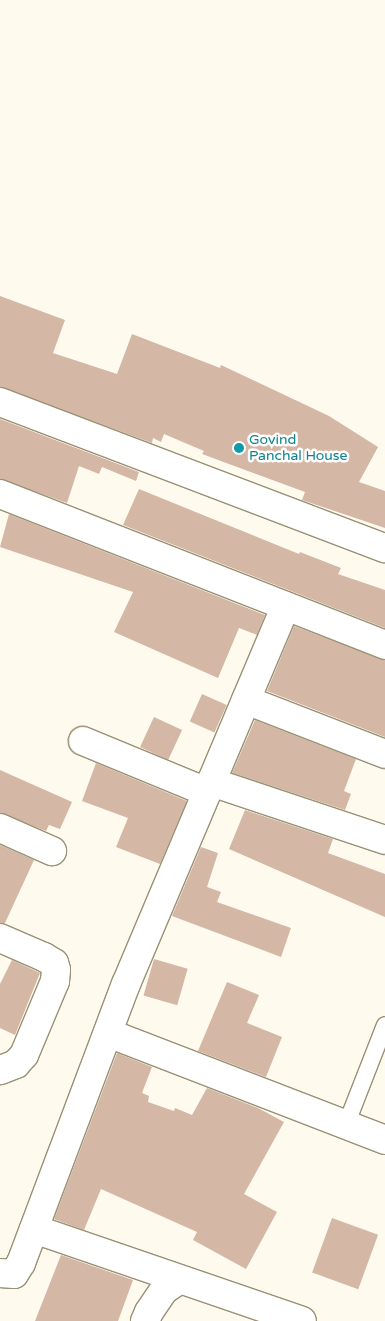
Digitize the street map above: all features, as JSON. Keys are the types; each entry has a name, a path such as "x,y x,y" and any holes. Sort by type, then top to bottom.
{"street":[{"path":"0,402 385,548"},
{"path":"0,494 385,645"},
{"path":"0,1273 14,1274 22,1263 108,1033 286,606"},
{"path":"246,700 385,754"},
{"path":"83,741 209,787 385,840"},
{"path":"0,828 52,852"},
{"path":"0,938 44,957 54,963 56,970 55,981 24,1055 16,1064 6,1070 0,1070"},
{"path":"108,1033 385,1140"},
{"path":"34,1229 302,1321"},
{"path":"145,1321 148,1312 164,1290 180,1280"}],"lane":[{"path":"346,1125 385,1025"}],"building":[{"path":"0,296 65,320 53,353 117,374 132,334 220,368 221,365 329,416 378,447 359,482 385,491 385,528 302,500 305,492 202,454 204,451 164,434 161,442 153,438 152,443 0,387"},
{"path":"0,419 139,472 136,481 102,467 99,474 79,466 67,503 0,479"},
{"path":"139,489 299,554 300,552 341,568 338,574 385,590 385,628 123,525"},
{"path":"9,514 265,615 257,635 239,628 218,678 114,632 133,592 0,547"},
{"path":"294,626 385,660 385,737 267,691"},
{"path":"202,694 227,705 214,732 190,721"},
{"path":"154,717 182,730 168,760 140,747"},
{"path":"255,720 356,759 344,791 351,794 345,810 232,773"},
{"path":"96,763 187,801 160,864 116,847 128,818 82,801"},
{"path":"0,770 72,802 60,829 49,825 46,831 0,813"},
{"path":"245,810 333,839 328,853 385,874 385,917 229,849"},
{"path":"0,845 34,860 5,923 0,923"},
{"path":"201,847 218,853 207,887 221,892 217,902 291,928 281,957 172,916"},
{"path":"154,959 188,969 177,1005 144,996"},
{"path":"12,960 40,973 15,1035 0,1028 0,984"},
{"path":"227,982 259,995 247,1023 282,1037 266,1077 198,1051"},
{"path":"117,1053 152,1067 142,1093 149,1096 148,1102 174,1111 175,1108 192,1115 207,1088 258,1108 284,1122 244,1194 277,1212 246,1269 193,1240 197,1232 101,1189 84,1230 54,1219"},
{"path":"332,1218 378,1235 358,1289 312,1273"},
{"path":"61,1255 133,1280 118,1321 35,1321"}],"place":[{"name":"Govind Panchal House","path":"239,448"}]}
